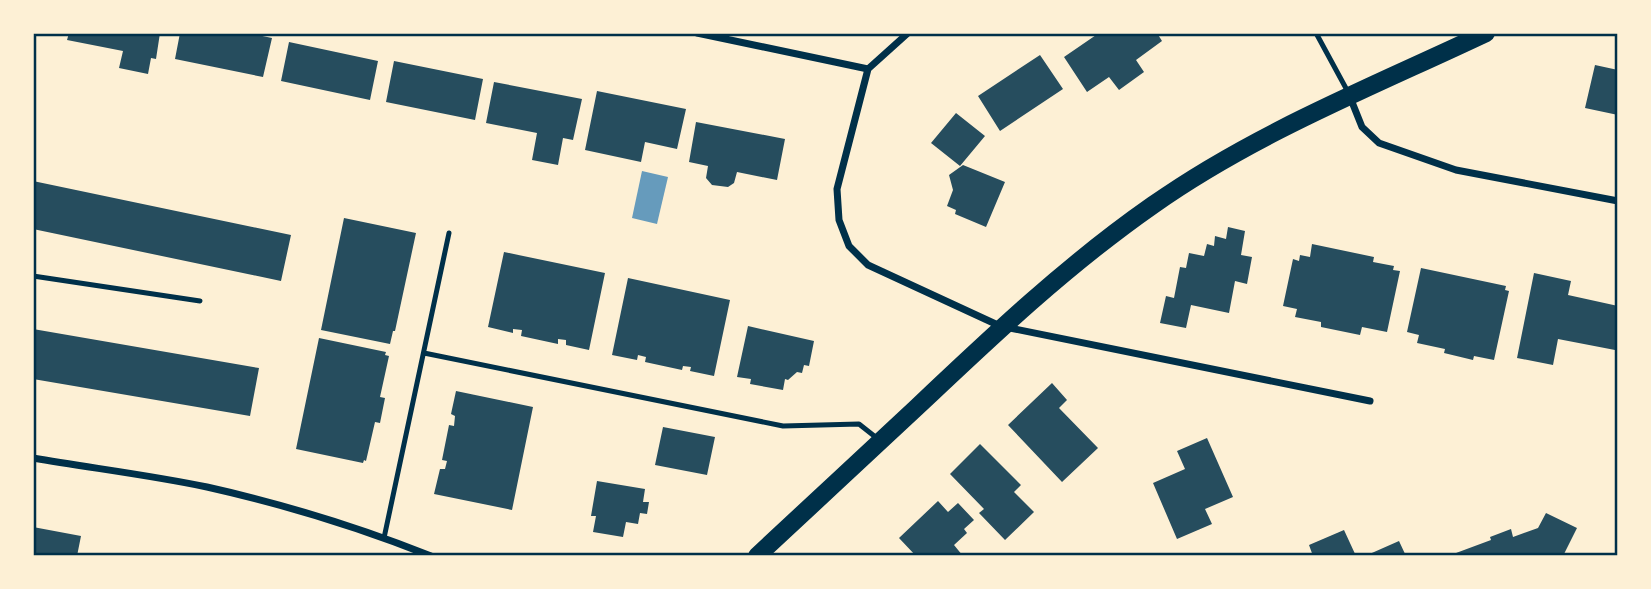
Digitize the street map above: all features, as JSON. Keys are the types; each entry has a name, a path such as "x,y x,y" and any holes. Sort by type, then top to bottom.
{"main road":[{"path":"757,556 1000,326 1078,261 1155,204 1252,145 1486,33"}],"street":[{"path":"697,33 868,69"},
{"path":"908,33 868,69 837,190 839,220 849,246 868,265 1000,326 1370,401"},
{"path":"1350,97 1362,127 1379,143 1456,170 1618,201"},
{"path":"33,458 204,487 262,500 384,537 430,556"}],"lane":[{"path":"1316,33 1350,97"},
{"path":"384,537 449,233"},
{"path":"33,276 200,301"},
{"path":"424,353 783,426 859,424 881,441"}],"water":[{"path":"642,171 668,177 657,224 632,218"}],"building":[{"path":"69,33 160,33 156,59 151,58 148,74 119,68 123,51 67,40"},
{"path":"180,33 248,33 272,38 263,77 175,59"},
{"path":"1099,33 1157,33 1162,41 1136,60 1144,72 1119,90 1109,77 1087,92 1064,57"},
{"path":"289,42 378,61 370,100 281,81"},
{"path":"1040,55 1063,89 1000,131 978,96"},
{"path":"394,61 483,79 475,120 386,102"},
{"path":"1595,65 1618,70 1618,115 1585,108"},
{"path":"494,82 582,99 573,140 563,138 558,165 532,160 537,133 486,123"},
{"path":"597,91 686,109 677,149 645,142 641,162 585,150"},
{"path":"956,113 985,136 960,166 931,143"},
{"path":"696,122 785,139 777,180 737,172 734,183 728,187 712,185 706,178 708,166 689,162"},
{"path":"963,165 1005,182 986,227 955,214 956,210 947,206 953,190 949,175"},
{"path":"33,181 291,235 281,281 33,229"},
{"path":"344,218 416,233 390,344 321,330"},
{"path":"1228,227 1245,231 1241,255 1252,257 1247,284 1235,281 1229,313 1191,305 1186,328 1160,323 1166,296 1174,298 1180,267 1186,268 1189,253 1204,256 1207,244 1214,246 1215,236 1226,239"},
{"path":"1312,244 1374,257 1373,262 1394,266 1393,270 1400,271 1387,332 1362,327 1360,335 1321,327 1321,322 1295,317 1297,309 1283,306 1293,259 1299,261 1300,255 1310,257"},
{"path":"504,252 605,273 589,350 566,345 566,340 558,339 558,344 521,336 522,330 513,329 513,333 488,327"},
{"path":"1421,268 1506,286 1505,290 1509,291 1494,360 1474,356 1473,360 1444,353 1445,349 1417,343 1419,335 1407,332"},
{"path":"1534,273 1571,281 1568,295 1618,306 1618,338 1615,350 1558,339 1553,365 1517,358"},
{"path":"628,278 730,300 714,376 690,371 691,367 683,366 682,370 645,362 646,357 638,355 637,360 612,355"},
{"path":"748,326 814,341 809,366 804,365 802,373 797,372 788,380 785,379 783,390 750,384 751,379 737,377"},
{"path":"33,329 259,368 250,416 33,379"},
{"path":"319,338 386,352 385,355 389,356 380,397 385,398 380,423 375,422 366,461 363,463 296,449"},
{"path":"1052,383 1067,400 1059,408 1098,448 1062,482 1008,425"},
{"path":"456,391 533,407 512,510 434,494 440,469 445,469 447,461 442,460 449,425 454,426 455,416 451,414"},
{"path":"663,427 715,437 707,475 655,465"},
{"path":"1207,438 1233,497 1205,509 1212,524 1177,539 1153,483 1185,469 1177,451"},
{"path":"980,444 1021,485 1014,492 1034,512 1005,540 979,513 984,509 950,474"},
{"path":"597,481 645,489 643,502 649,502 647,514 640,513 638,524 626,522 623,537 593,532 596,516 591,516"},
{"path":"938,501 948,512 958,503 974,520 964,529 967,533 954,545 963,556 916,556 899,538"},
{"path":"1546,513 1577,528 1563,556 1457,556 1456,553 1511,529 1513,537 1538,528"},
{"path":"33,527 81,536 77,556 33,556"},
{"path":"1344,530 1356,556 1313,556 1309,545"},
{"path":"1399,541 1406,556 1365,556"}]}
